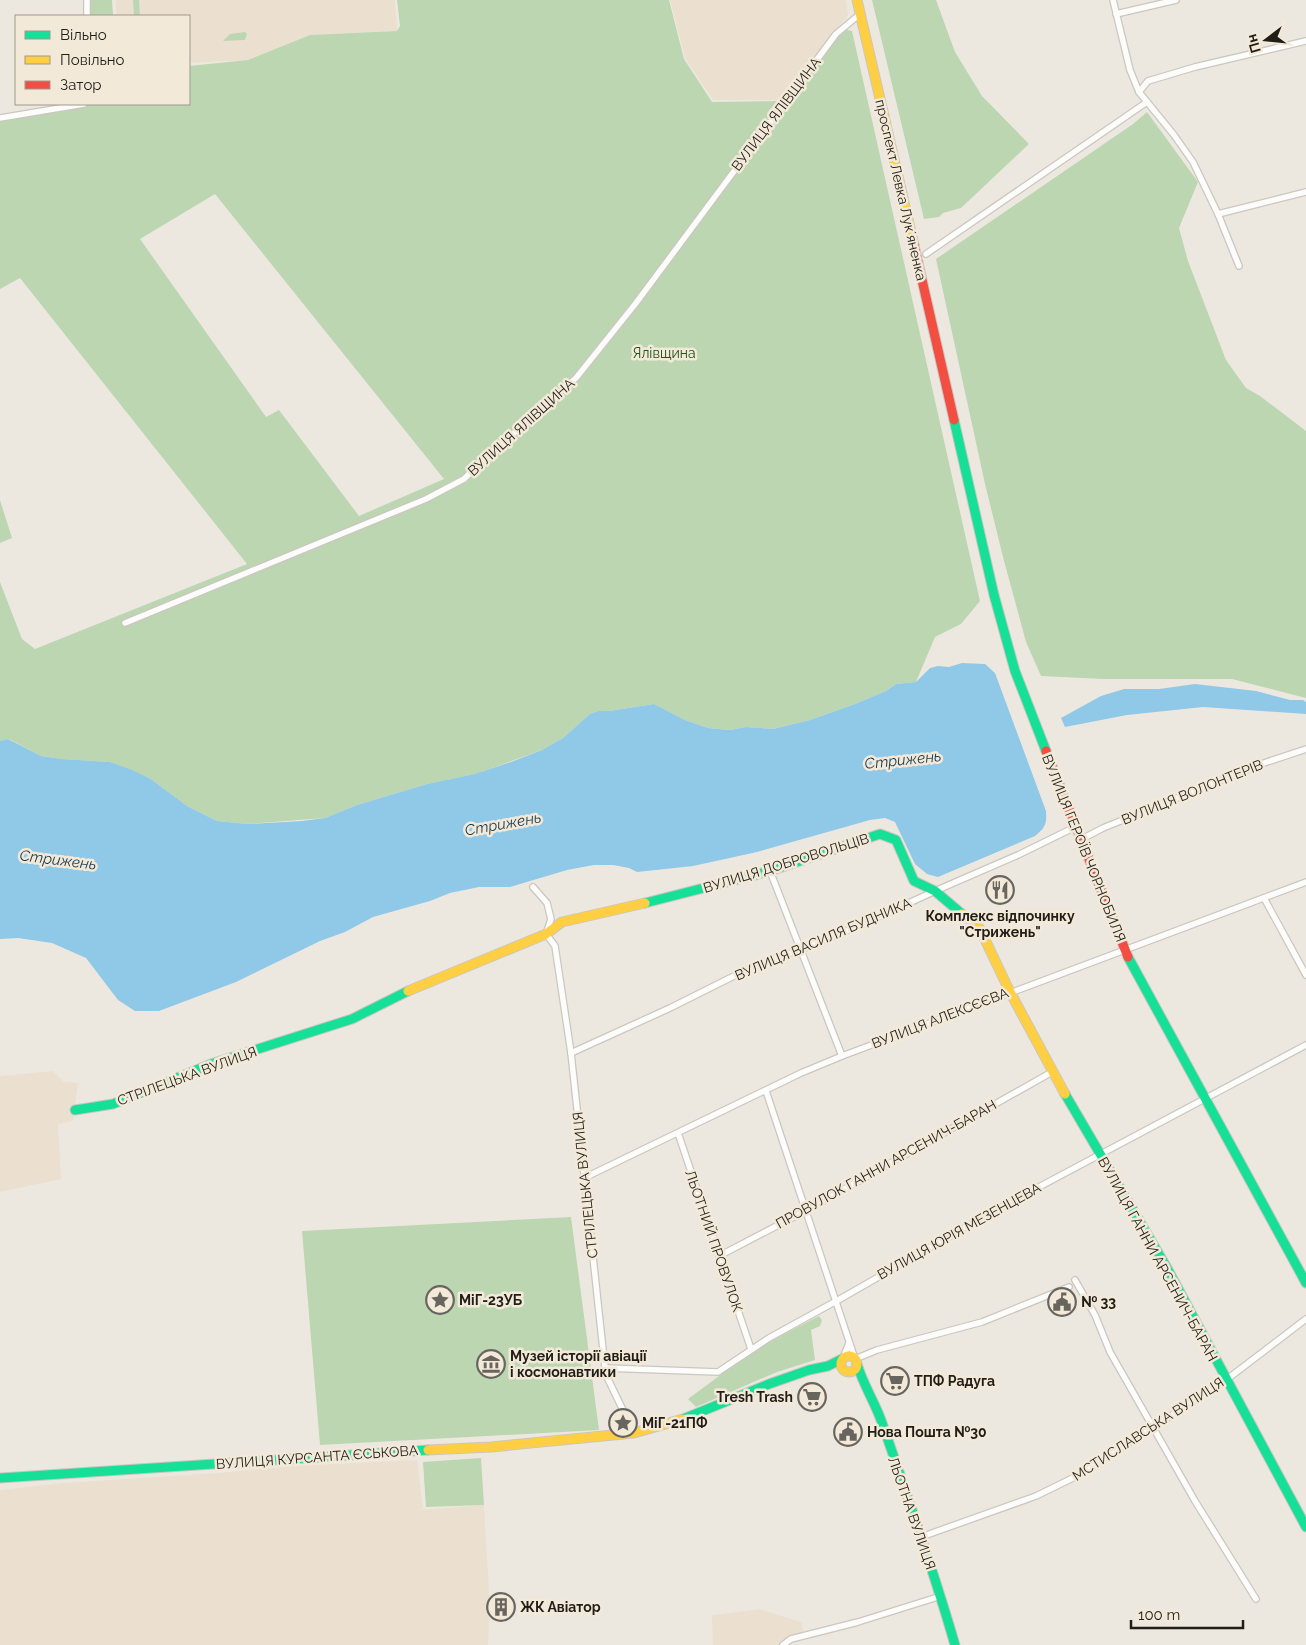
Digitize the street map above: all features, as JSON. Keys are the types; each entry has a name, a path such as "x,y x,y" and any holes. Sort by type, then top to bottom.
{"street":[{"path":"87,0 87,15"},
{"name":"проспект Левка Лукʼяненка","path":"857,0 945,380"},
{"path":"1113,0 1130,70 1139,92 1193,162 1218,214 1238,266"},
{"path":"1116,14 1176,0"},
{"name":"ВУЛИЦЯ ЯЛІВЩИНА","path":"125,623 426,499 470,474 576,378 636,303 836,34 860,14"},
{"path":"1139,92 1148,81 1195,67 1306,41"},
{"path":"926,254 1147,102"},
{"path":"0,118 78,105"},
{"path":"1218,214 1306,192"},
{"name":"ВУЛИЦЯ ГЕРОЇВ ЧОРНОБИЛЯ","path":"945,380 1001,626 1014,671 1080,840 1124,949 1306,1284"},
{"name":"ВУЛИЦЯ ВОЛОНТЕРІВ","path":"1080,840 1102,828 1264,763 1306,749"},
{"name":"ВУЛИЦЯ ВАСИЛЯ БУДНИКА","path":"572,1052 670,1008 740,973 861,925 1018,855 1075,827"},
{"name":"ВУЛИЦЯ ДОБРОВОЛЬЦІВ","path":"546,934 562,922 681,895 770,871 880,834 896,840 914,881 935,891 980,928 1010,992"},
{"path":"770,871 842,1056"},
{"name":"ВУЛИЦЯ АЛЕКСЄЄВА","path":"584,1178 801,1073 842,1056 1306,882"},
{"path":"533,887 547,903 551,919 546,934"},
{"path":"1264,898 1306,975"},
{"name":"СТРІЛЕЦЬКА ВУЛИЦЯ","path":"75,1110 113,1104 211,1064 352,1019 413,989 546,934 556,946 572,1052 605,1368 607,1377 634,1433"},
{"name":"ВУЛИЦЯ ГАННИ АРСЕНИЧ-БАРАН","path":"1010,992 1052,1072 1167,1268 1306,1527"},
{"name":"ВУЛИЦЯ ЮРІЯ МЕЗЕНЦЕВА","path":"605,1368 718,1372 751,1349 992,1212 1306,1045"},
{"name":"ПРОВУЛОК ГАННИ АРСЕНИЧ-БАРАН","path":"719,1256 806,1210 1052,1072"},
{"name":"ЛЬОТНА ВУЛИЦЯ","path":"766,1091 837,1301 849,1343 863,1383 880,1417 941,1596 955,1645"},
{"name":"ЛЬОТНИЙ ПРОВУЛОК","path":"678,1133 751,1349"},
{"path":"1075,1280 1095,1316 1110,1352 1195,1501 1256,1599"},
{"path":"849,1343 840,1365 845,1371 854,1370 856,1361 877,1350 982,1322 1069,1287"},
{"name":"МСТИСЛАВСЬКА ВУЛИЦЯ","path":"920,1537 1036,1496 1083,1473 1226,1380 1306,1319"},
{"path":"843,1358 852,1356 856,1361"},
{"name":"ЛЬОТНА ВУЛИЦЯ","path":"634,1433 672,1422 809,1370 828,1366 843,1358"},
{"name":"ЛЬОТНА ВУЛИЦЯ","path":"828,1366 845,1371 863,1383"},
{"name":"ВУЛИЦЯ КУРСАНТА ЄСЬКОВА","path":"0,1478 491,1446 634,1433"},
{"path":"783,1645 791,1640 858,1622 941,1596"}],"shaded area":[{"path":"116,0 395,0 397,31 310,35 248,60 190,63 190,15 116,15"},
{"path":"670,0 846,0 848,15 782,100 713,100 685,58"},
{"path":"53,1071 64,1082 78,1083 73,1121 58,1124 61,1179 0,1192 0,1076"},
{"path":"417,1460 423,1509 419,1510 484,1505 490,1608 488,1645 0,1645 0,1490 63,1483 295,1466"},
{"path":"760,1609 801,1622 804,1633 786,1645 713,1645 712,1615"}],"green space":[{"path":"91,0 112,0 113,15 90,15"},
{"path":"133,0 139,0 140,15 134,15"},
{"name":"Ялівщина","path":"397,0 669,0 684,59 712,102 790,101 843,29 852,31 980,601 961,624 935,637 916,682 896,684 886,691 855,704 810,720 773,729 746,727 730,730 708,728 685,720 654,704 598,711 590,714 563,738 542,750 476,774 427,784 357,805 325,818 248,824 217,821 187,806 151,779 110,762 41,756 9,739 0,741 0,582 22,639 35,649 247,564 20,278 0,289 0,120 72,105 190,105 190,66 248,60 310,35 397,31 400,26","holes":["215,194 444,479 359,516 279,410 266,417 140,239"]},
{"path":"872,0 936,0 955,52 982,96 1029,144 961,208 943,213 939,217 924,219"},
{"path":"245,32 247,34 245,40 223,41 230,34"},
{"path":"1147,112 1198,182 1179,228 1188,261 1226,360 1246,388 1260,396 1306,431 1306,698 1232,679 1103,679 1041,676 1026,642 985,484 936,259 1133,124"},
{"path":"0,500 12,538 0,543"},
{"path":"571,1217 599,1430 320,1445 302,1231"},
{"path":"819,1316 822,1320 820,1326 811,1330 815,1360 777,1372 696,1407 688,1399 754,1350"},
{"path":"481,1458 484,1505 426,1507 423,1462"}],"water":[{"name":"Стрижень","path":"962,663 985,664 995,673 1046,811 1046,819 1045,825 1035,836 938,877 927,874 915,864 895,822 885,818 870,820 757,852 693,866 637,872 629,868 613,865 594,865 567,870 510,887 479,887 450,893 430,901 373,917 345,932 320,941 236,982 159,1011 135,1011 118,1000 86,958 52,943 18,938 0,939 0,741 8,739 41,756 110,762 132,770 151,779 187,806 217,821 248,824 302,821 325,818 357,805 427,784 475,774 511,762 542,750 563,738 590,714 598,711 654,704 685,720 708,728 730,730 746,727 773,729 810,720 855,704 886,691 896,684 916,682 930,668 938,666 949,667"},
{"path":"1195,684 1256,691 1290,700 1303,700 1306,702 1306,714 1203,707 1127,715 1065,727 1061,718 1101,696 1124,689 1159,689"}],"traffic: fast":[{"path":"954,420 994,595 1015,671 1046,751"},
{"path":"645,903 770,871 880,834 896,840 914,881 935,891 962,914"},
{"path":"1128,957 1306,1283"},
{"path":"75,1110 113,1104 211,1064 352,1019 408,991"},
{"path":"1065,1094 1167,1268 1306,1527"},
{"path":"683,1419 769,1384 809,1370 828,1366 842,1359"},
{"path":"857,1364 891,1448 929,1560 955,1645"},
{"path":"0,1478 428,1450"}],"traffic: slow":[{"path":"857,0 914,245"},
{"path":"408,991 546,934 562,922 645,903"},
{"path":"962,914 980,929 1010,992 1065,1094"},
{"path":"849,1356 855,1358 857,1364 855,1370 849,1372 843,1370 841,1364 843,1358 849,1356"},
{"path":"428,1450 491,1447 634,1433 683,1419"}],"traffic: jam":[{"path":"914,245 954,420"},
{"path":"1046,751 1128,957"}],"place":[{"name":"Комплекс відпочинку \"Стрижень\"","path":"1000,890"},
{"name":"МіГ-23УБ","path":"440,1300"},
{"name":"№ 33","path":"1062,1302"},
{"name":"Музей історії авіації і космонавтики","path":"491,1364"},
{"name":"ТПФ Радуга","path":"895,1381"},
{"name":"Tresh Trash","path":"812,1397"},
{"name":"МіГ-21ПФ","path":"623,1423"},
{"name":"Нова Пошта №30","path":"848,1432"},
{"name":"ЖК Авіатор","path":"501,1607"}]}
